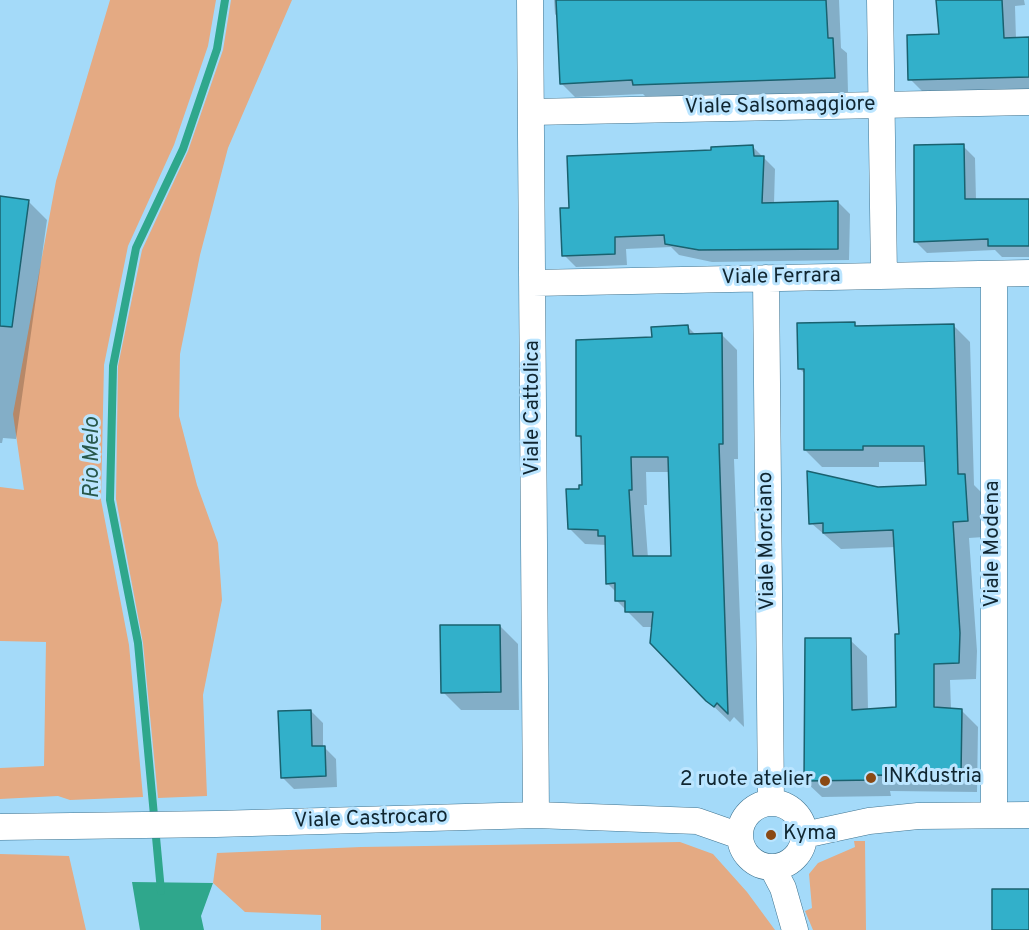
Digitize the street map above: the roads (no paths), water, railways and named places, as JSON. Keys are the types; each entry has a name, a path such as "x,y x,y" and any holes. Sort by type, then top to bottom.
{"street":[{"name":"Viale Cattolica","path":"530,0 536,815"},
{"path":"880,0 884,276"},
{"name":"Viale Salsomaggiore","path":"531,112 1029,102"},
{"name":"Viale Ferrara","path":"533,283 1029,273"},
{"name":"Viale Modena","path":"994,274 994,815"},
{"name":"Viale Morciano","path":"766,278 771,803"},
{"path":"771,803 790,809 802,825 804,835 798,854 782,866 772,867 762,866 746,854 740,836 741,826 752,810 771,803"},
{"name":"Viale Castrocaro","path":"0,827 216,824 536,815 697,821 740,836"},
{"path":"804,835 869,821 918,816 1029,815"},
{"path":"772,867 783,888 795,930"}],"waterway":[{"name":"Rio Melo","path":"161,891 138,643 110,500 113,366 136,248 183,149 217,49 225,0"}],"place":[{"name":"INKdustria","path":"871,778"},
{"name":"2 ruote atelier","path":"825,781"},
{"name":"Kyma","path":"771,835"}]}
